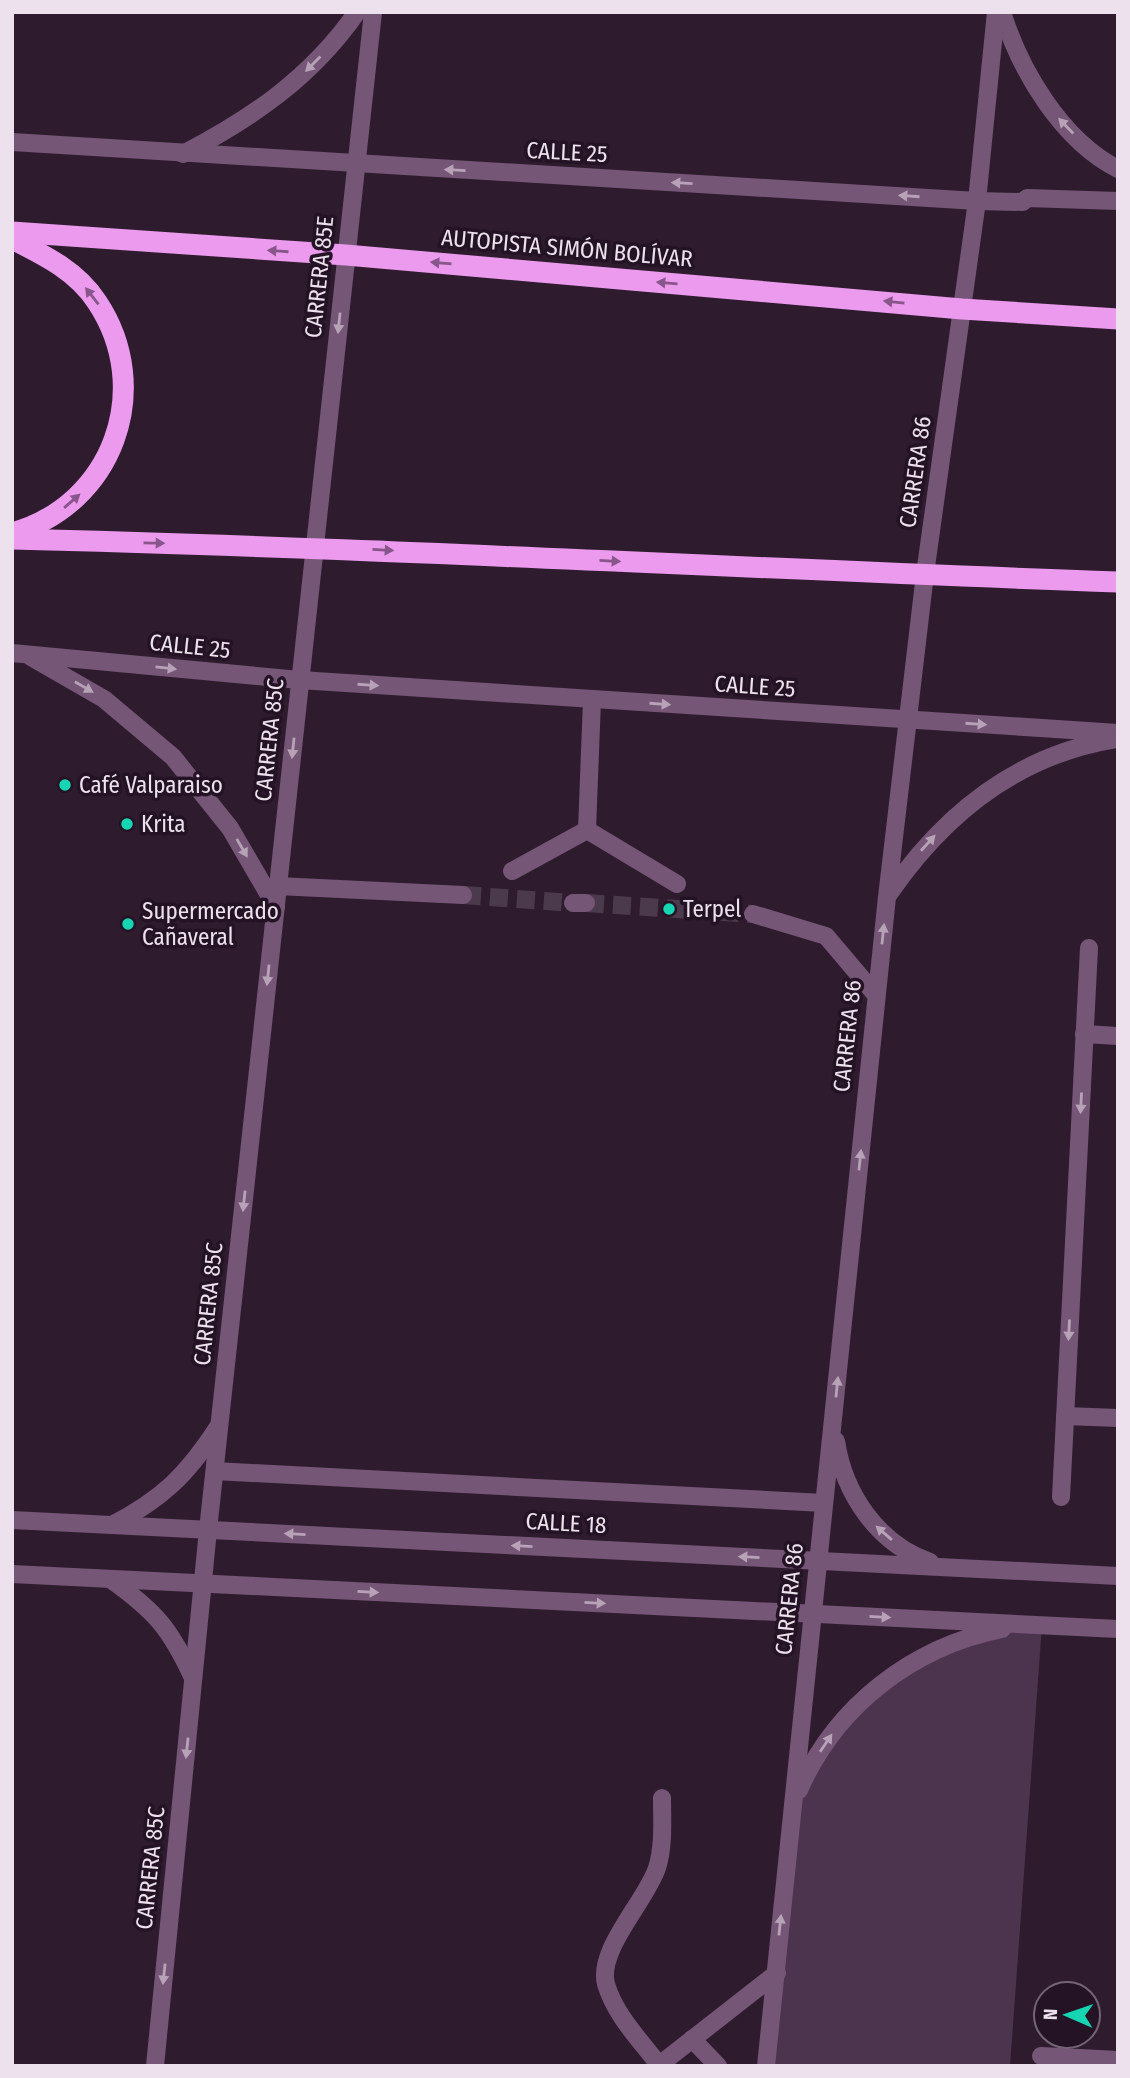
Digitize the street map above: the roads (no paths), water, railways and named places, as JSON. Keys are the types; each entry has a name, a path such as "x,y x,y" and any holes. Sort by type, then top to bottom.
{"highway":[{"name":"AUTOPISTA SIMÓN BOLÍVAR","path":"12,232 346,256 962,309 1118,319"},
{"path":"12,239 59,264 96,300 117,343 124,390 116,437 93,480 58,512 38,524 12,533"},
{"path":"12,539 315,547 837,572 1118,582"}],"street":[{"path":"183,154 231,129 277,97 317,61 357,12"},
{"name":"CARRERA 85E","path":"315,547 373,12"},
{"name":"CARRERA 86","path":"766,2066 876,995 925,574 977,201 996,12"},
{"path":"1002,12 1011,41 1032,83 1055,115 1083,143 1118,169"},
{"name":"CALLE 25","path":"12,142 977,201 1023,202 1027,198 1118,201"},
{"name":"CARRERA 85C","path":"155,2066 202,1584 315,547"},
{"path":"19,653 104,698 173,757 230,828 276,907"},
{"name":"CALLE 25","path":"19,653 300,680 1118,733"},
{"path":"587,830 592,700"},
{"path":"887,897 908,866 932,838 959,812 989,789 1061,752 1118,739"},
{"path":"512,871 587,830"},
{"path":"587,830 677,884"},
{"path":"278,886 463,895"},
{"path":"753,914 826,936 876,995"},
{"path":"1061,1497 1089,948"},
{"path":"1084,1034 1118,1035"},
{"path":"834,1416 838,1455 844,1475 863,1510 875,1525 906,1551 943,1567"},
{"path":"1065,1416 1118,1418"},
{"path":"112,1525 145,1508 174,1485 199,1457 220,1425"},
{"name":"CALLE 18","path":"215,1471 824,1503"},
{"name":"CALLE 18","path":"12,1520 1118,1576"},
{"path":"12,1574 1118,1629"},
{"path":"110,1579 137,1598 164,1623 194,1680"},
{"path":"794,1803 804,1778 833,1732 850,1712 891,1676 962,1639 1014,1626 1042,1625"},
{"path":"662,1798 657,1866 646,1893 608,1955 605,1981 615,2007 658,2065 777,1973"},
{"path":"692,2039 718,2066"},
{"path":"1041,2056 1118,2060"}],"tunnel":[{"path":"463,895 573,903"},
{"path":"586,903 753,914"}],"place":[{"name":"Café Valparaiso","path":"65,785"},
{"name":"Krita","path":"127,824"},
{"name":"Terpel","path":"669,909"},
{"name":"Supermercado Cañaveral","path":"128,924"}]}
